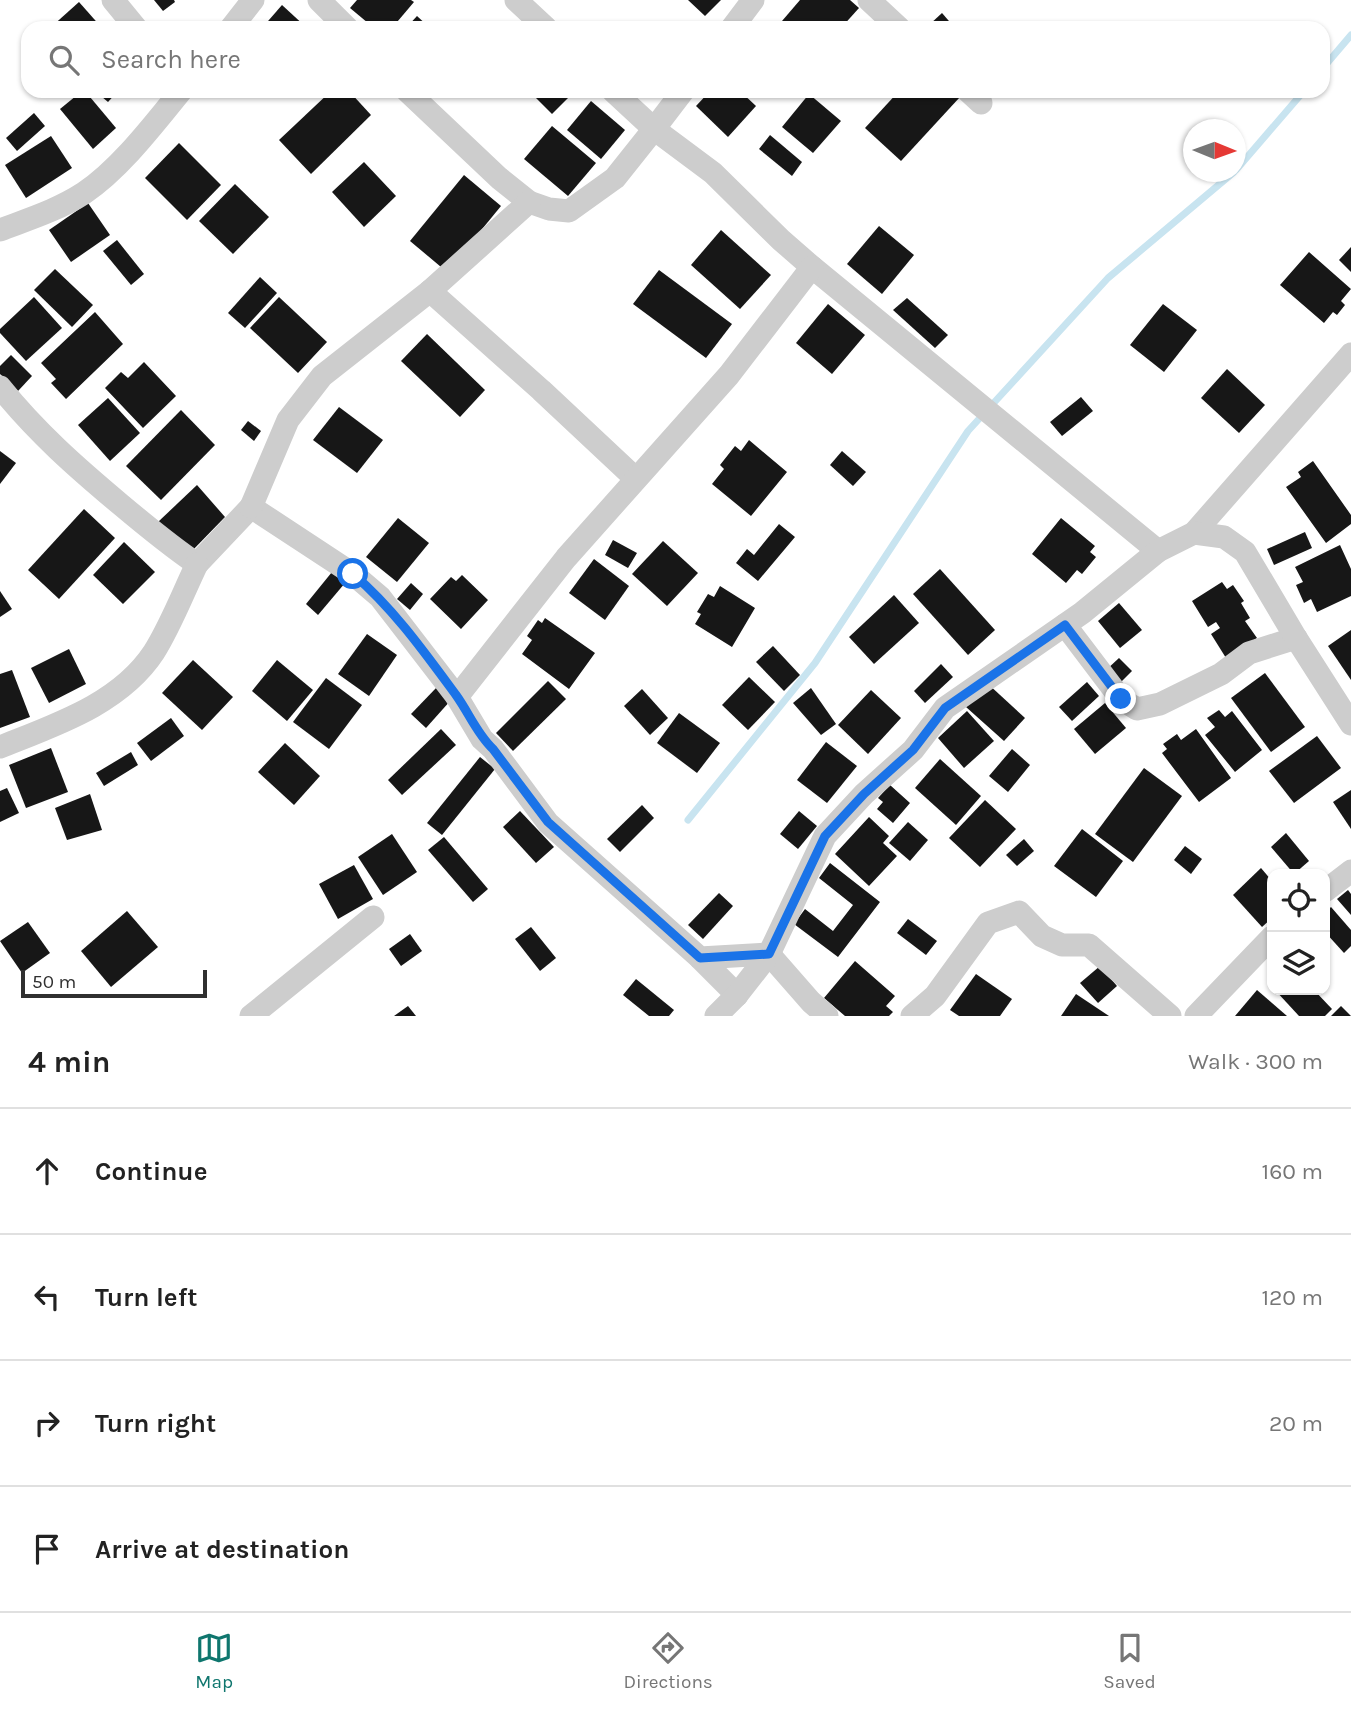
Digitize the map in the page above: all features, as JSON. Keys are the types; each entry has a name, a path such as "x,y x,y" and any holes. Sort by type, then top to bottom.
{"street":[{"path":"113,0 130,21"},
{"path":"236,21 253,0"},
{"path":"319,0 340,21"},
{"path":"516,0 538,21"},
{"path":"737,21 753,0"},
{"path":"869,0 892,21"},
{"path":"0,230 53,211 86,192 134,148 175,98"},
{"path":"414,98 499,178 529,202 549,209 569,211 615,178 678,98"},
{"path":"621,98 654,129 713,173 780,240 1158,551"},
{"path":"0,747 76,716 134,677 155,652 197,564 251,507 288,420 322,376 430,291 529,202"},
{"path":"457,697 521,613 729,375 813,267"},
{"path":"430,291 636,479"},
{"path":"716,1016 737,995 769,954 825,836 864,794 913,750 945,708 1065,625 1158,551 1194,533 1351,354"},
{"path":"0,387 36,429 75,467 175,550 197,564"},
{"path":"251,507 344,567 380,597 457,697 482,739 493,749 548,822 700,958 737,995"},
{"path":"1194,533 1224,537 1245,552 1351,724"},
{"path":"1065,625 1121,699 1136,709 1160,704 1221,674 1249,653 1296,638"},
{"path":"1330,887 1351,871"},
{"path":"912,1016 935,996 988,923 1019,912 1042,936 1062,944 1088,945 1170,1016"},
{"path":"251,1016 373,917"},
{"path":"1196,1016 1267,942"},
{"path":"700,958 769,954"},
{"path":"769,954 811,1002 827,1016"}],"building":[{"path":"154,0 174,0 175,2 163,11"},
{"path":"357,0 414,2 398,21 366,21 350,8"},
{"path":"688,0 721,0 705,16"},
{"path":"800,0 850,0 859,8 847,21 782,21"},
{"path":"79,2 96,21 58,21"},
{"path":"282,5 299,21 268,21"},
{"path":"942,13 949,21 933,21"},
{"path":"73,98 91,98 116,128 93,149 60,109"},
{"path":"324,98 355,98 371,115 311,174 279,140"},
{"path":"536,98 568,98 552,114"},
{"path":"703,98 747,98 756,106 728,137 696,106"},
{"path":"806,98 814,98 841,121 813,153 782,127"},
{"path":"893,98 959,98 901,161 865,128"},
{"path":"591,101 625,130 601,159 567,130"},
{"path":"34,113 45,126 17,151 6,138"},
{"path":"552,126 596,163 568,196 524,159"},
{"path":"770,135 802,162 792,176 759,149"},
{"path":"51,136 72,168 26,198 5,165"},
{"path":"179,143 221,185 187,220 145,178"},
{"path":"364,162 396,196 364,227 332,192"},
{"path":"464,175 501,206 447,272 410,241"},
{"path":"235,184 269,217 233,254 199,221"},
{"path":"88,203 110,235 71,262 49,230"},
{"path":"879,226 914,255 882,294 847,264"},
{"path":"721,230 771,275 740,309 691,265"},
{"path":"117,240 144,274 131,285 103,251"},
{"path":"1351,247 1351,272 1339,260"},
{"path":"1309,252 1351,289 1341,301 1345,305 1337,315 1333,312 1324,323 1280,285"},
{"path":"55,269 93,305 72,327 34,290"},
{"path":"659,270 732,324 706,358 633,304"},
{"path":"260,277 277,293 245,328 228,313"},
{"path":"34,297 62,328 26,361 0,333 0,329"},
{"path":"279,297 327,342 298,373 250,328"},
{"path":"907,298 948,335 935,348 893,310"},
{"path":"828,304 865,335 832,374 796,343"},
{"path":"1163,304 1197,330 1164,372 1130,345"},
{"path":"95,312 123,344 66,399 51,383 56,379 41,363"},
{"path":"427,334 485,390 460,417 401,361"},
{"path":"11,355 32,376 18,391 0,374 0,366"},
{"path":"144,362 176,396 143,428 105,388 121,372 128,378"},
{"path":"1227,369 1265,405 1239,433 1201,398"},
{"path":"1081,397 1093,411 1062,436 1050,422"},
{"path":"108,398 140,433 110,461 78,425"},
{"path":"339,407 383,440 357,473 313,440"},
{"path":"181,410 215,445 161,500 126,466"},
{"path":"248,421 261,431 254,441 241,430"},
{"path":"749,440 787,472 751,516 712,484 724,469 720,465 735,446 741,451"},
{"path":"0,451 16,463 0,484"},
{"path":"842,451 866,472 853,486 830,465"},
{"path":"1313,461 1351,515 1351,524 1326,543 1286,487 1301,477 1298,472"},
{"path":"197,485 225,517 190,553 158,522"},
{"path":"84,509 115,538 59,599 28,570"},
{"path":"398,518 429,543 397,582 366,557"},
{"path":"1061,518 1095,546 1090,552 1096,557 1082,574 1077,570 1066,583 1032,554"},
{"path":"779,524 795,537 758,581 736,563 747,549 754,555"},
{"path":"1305,532 1312,548 1274,565 1267,549"},
{"path":"613,540 637,553 628,568 605,555"},
{"path":"663,541 698,573 667,606 632,574"},
{"path":"124,542 155,572 123,604 93,575"},
{"path":"1340,545 1351,569 1351,596 1317,612 1311,599 1304,603 1296,585 1303,582 1295,567"},
{"path":"594,559 629,586 605,620 569,593"},
{"path":"940,569 995,630 968,655 913,594"},
{"path":"332,572 345,583 318,615 306,604"},
{"path":"462,575 488,600 461,629 430,599 451,577 456,581"},
{"path":"1222,582 1227,589 1233,585 1244,601 1241,603 1250,618 1245,621 1257,638 1226,658 1211,634 1220,628 1216,622 1208,627 1192,601"},
{"path":"411,583 423,594 410,610 397,599"},
{"path":"720,586 755,608 732,647 695,624 701,614 697,612 708,594 714,597"},
{"path":"0,591 12,609 0,617"},
{"path":"894,595 919,623 874,664 849,637"},
{"path":"1119,603 1142,630 1120,648 1098,621"},
{"path":"545,618 595,653 569,689 522,654 532,640 527,636 538,620 542,623"},
{"path":"1351,630 1351,680 1328,646"},
{"path":"367,634 397,655 369,696 338,674"},
{"path":"773,646 800,675 784,691 756,662"},
{"path":"69,649 86,684 49,703 31,668"},
{"path":"1119,658 1132,671 1118,685 1105,671"},
{"path":"193,660 233,697 202,730 162,693"},
{"path":"277,660 313,690 287,721 252,691"},
{"path":"941,664 953,677 925,703 914,691"},
{"path":"12,670 30,717 0,728 0,674"},
{"path":"1265,673 1305,727 1271,752 1231,698"},
{"path":"749,677 775,702 748,730 722,705"},
{"path":"326,678 362,705 329,749 293,722"},
{"path":"548,681 566,699 513,751 496,733"},
{"path":"1087,682 1099,696 1072,721 1059,707"},
{"path":"987,683 1025,718 1004,741 966,707"},
{"path":"437,687 451,700 426,728 411,714"},
{"path":"811,688 836,724 821,735 793,703"},
{"path":"642,689 668,718 650,735 624,706"},
{"path":"871,690 901,718 868,754 838,725"},
{"path":"1105,703 1126,728 1095,754 1074,729"},
{"path":"1219,710 1225,717 1232,711 1262,750 1235,772 1205,735 1215,727 1207,718"},
{"path":"967,711 994,741 964,768 938,738"},
{"path":"679,713 720,743 697,773 657,743"},
{"path":"171,718 184,736 151,761 137,743"},
{"path":"441,729 456,745 402,795 388,780"},
{"path":"1196,729 1231,778 1199,802 1162,753 1167,749 1163,744 1177,734 1181,740"},
{"path":"1317,736 1341,768 1294,803 1269,771"},
{"path":"826,742 857,766 827,803 797,780"},
{"path":"285,743 320,776 294,805 258,772"},
{"path":"51,748 68,792 26,808 9,765"},
{"path":"1012,749 1030,765 1008,792 989,776"},
{"path":"131,752 138,765 104,786 96,773"},
{"path":"480,757 495,769 442,835 427,823"},
{"path":"940,759 981,796 956,825 915,788"},
{"path":"1144,768 1182,796 1133,862 1095,834"},
{"path":"890,785 910,803 893,823 877,809 883,802 878,798"},
{"path":"7,788 19,813 0,822 0,791"},
{"path":"1351,790 1351,829 1333,802"},
{"path":"90,794 102,830 67,840 55,808"},
{"path":"985,800 1016,829 980,867 949,838"},
{"path":"642,805 654,818 620,852 607,839"},
{"path":"520,811 554,847 536,863 503,827"},
{"path":"799,811 817,826 798,849 780,834"},
{"path":"869,817 889,836 883,843 897,856 869,886 835,854"},
{"path":"908,822 928,840 910,861 889,843"},
{"path":"1082,829 1123,861 1096,897 1054,866"},
{"path":"1286,833 1309,861 1300,869 1290,869 1271,847"},
{"path":"392,834 417,872 383,895 358,857"},
{"path":"444,837 488,889 473,902 428,850"},
{"path":"1024,839 1034,851 1017,866 1006,855"},
{"path":"1185,846 1202,859 1191,874 1174,860"},
{"path":"830,863 880,902 838,957 794,924 805,909 833,931 853,905 819,878"},
{"path":"354,865 373,899 338,919 319,884"},
{"path":"1261,868 1267,875 1267,922 1262,927 1233,895"},
{"path":"1348,890 1351,894 1351,915 1337,899"},
{"path":"719,893 733,906 703,939 688,925"},
{"path":"1330,908 1351,930 1351,946 1344,953 1330,938"},
{"path":"127,911 158,947 111,987 81,951"},
{"path":"908,919 937,941 926,955 897,933"},
{"path":"28,922 50,953 22,973 0,941"},
{"path":"531,927 556,958 540,971 515,939"},
{"path":"410,934 422,951 401,966 389,949"},
{"path":"855,961 895,996 886,1006 893,1012 889,1016 845,1016 824,998"},
{"path":"1100,966 1117,986 1098,1003 1080,983"},
{"path":"976,974 1012,999 1000,1016 959,1016 950,1010"},
{"path":"636,979 674,1010 669,1016 649,1016 623,995"},
{"path":"1257,990 1287,1016 1235,1016"},
{"path":"1076,994 1109,1016 1061,1016"},
{"path":"1280,995 1319,995 1332,1009 1325,1016 1299,1016"},
{"path":"408,1006 416,1016 394,1016"},
{"path":"1341,1006 1351,1016 1331,1016"}],"waterway":[{"path":"1330,60 1351,35"},
{"path":"1246,158 1298,98"},
{"path":"688,820 815,663 968,431 1108,278 1222,182"}],"route":[{"path":"353,574 380,597 457,697 482,739 493,749 548,822 700,958 769,954 825,836 864,794 913,750 945,708 1065,625 1121,699"}]}
